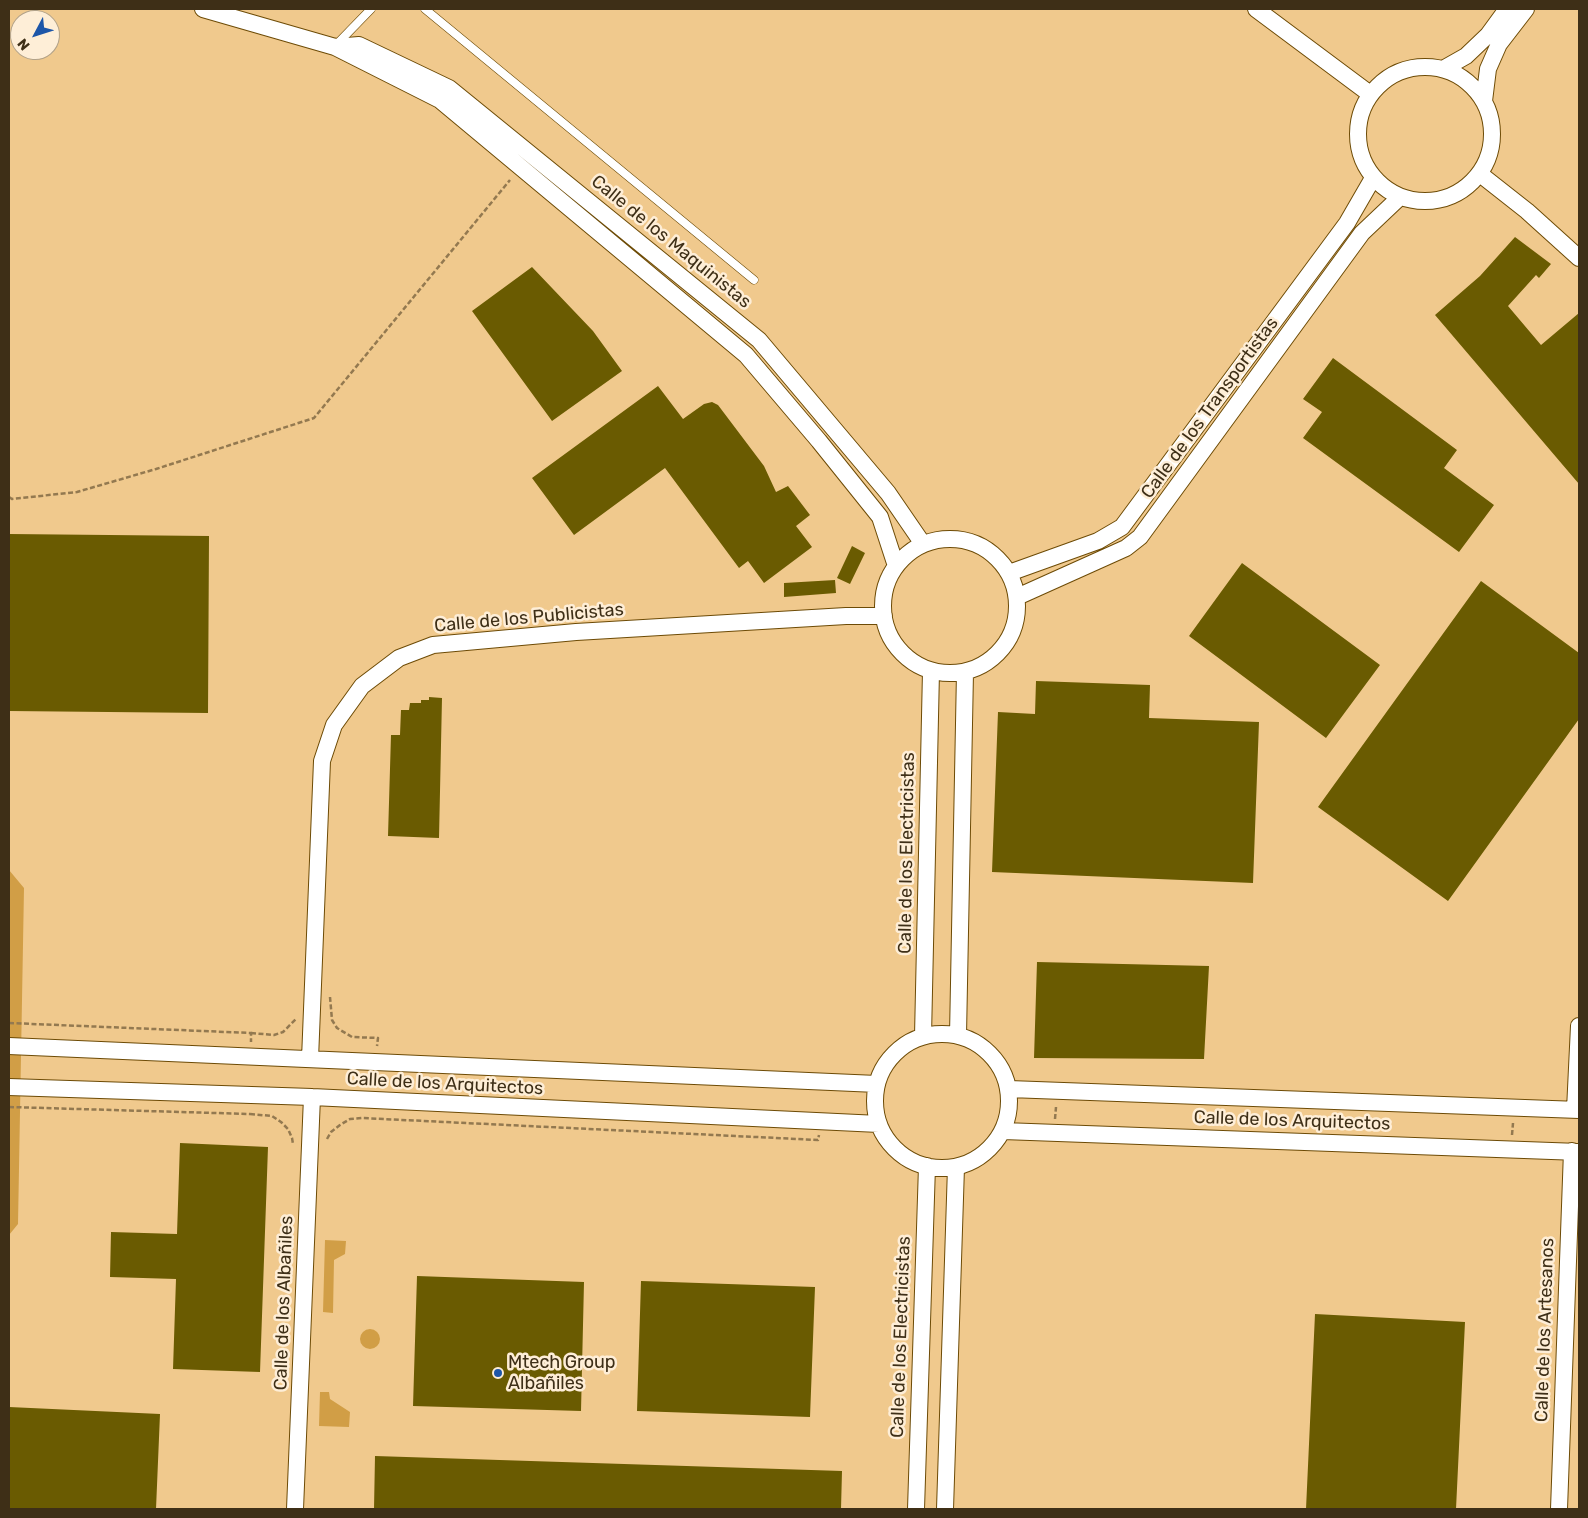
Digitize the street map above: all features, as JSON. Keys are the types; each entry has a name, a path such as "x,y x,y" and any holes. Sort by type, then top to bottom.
{"street":[{"name":"Calle de los Maquinistas","path":"203,9 334,47 440,100 746,355 880,517 896,566"},
{"path":"1256,9 1370,94"},
{"path":"1443,69 1466,56 1488,34 1507,9"},
{"path":"1484,101 1488,70 1500,44 1526,9"},
{"name":"Calle de los Maquinistas","path":"334,47 359,45 449,88 759,340 888,493 923,544"},
{"path":"1423,66 1443,69 1459,76 1473,87 1484,101 1491,119 1492,138 1488,157 1480,174 1464,189 1444,199 1422,202 1400,197 1385,189 1373,178 1362,158 1357,136 1360,114 1370,94 1384,79 1402,70 1423,66"},
{"path":"1480,174 1527,211 1579,258"},
{"name":"Calle de los Transportistas","path":"1009,573 1098,541 1122,526 1347,222 1373,178"},
{"name":"Calle de los Transportistas","path":"1017,597 1126,548 1140,537 1362,233 1400,197"},
{"path":"942,539 962,540 980,546 996,557 1009,573 1017,597 1017,617 1011,636 999,652 984,665 965,672 948,673 932,671 914,663 900,650 889,634 884,616 883,598 888,581 896,566 908,554 923,544 942,539"},
{"name":"Calle de los Publicistas","path":"310,1059 322,761 334,725 362,686 399,658 433,645 576,632 846,616 884,616"},
{"name":"Calle de los Electricistas","path":"924,1036 932,671"},
{"path":"958,1036 965,672"},
{"path":"1577,1110 1579,1026"},
{"path":"947,1034 958,1036 976,1043 991,1055 1002,1071 1009,1089 1009,1111 1003,1131 991,1148 975,1160 956,1167 927,1166 906,1158 890,1143 879,1124 875,1104 877,1084 887,1063 903,1046 924,1036 947,1034"},
{"name":"Calle de los Arquitectos","path":"9,1046 877,1084"},
{"name":"Calle de los Arquitectos","path":"9,1087 375,1100 879,1124"},
{"name":"Calle de los Arquitectos","path":"1009,1089 1577,1110"},
{"name":"Calle de los Albañiles","path":"296,1509 312,1098"},
{"name":"Calle de los Arquitectos","path":"1003,1131 1576,1152"},
{"name":"Calle de los Artesanos","path":"1559,1509 1576,1152"},
{"name":"Calle de los Electricistas","path":"916,1509 927,1166"},
{"path":"945,1509 956,1167"}],"lane":[{"path":"334,47 371,9"},
{"path":"425,9 754,280"}],"path":[{"path":"9,497 77,492 156,469 314,418 521,167"},
{"path":"313,991 329,992 332,1020 342,1032 352,1037 378,1038 377,1062"},
{"path":"9,1023 274,1035 283,1032 299,1017"},
{"path":"251,1033 251,1056"},
{"path":"1054,1133 1057,1091"},
{"path":"375,1100 375,1119"},
{"path":"9,1108 272,1116 288,1130 293,1145"},
{"path":"1510,1149 1514,1108"},
{"path":"325,1143 331,1132 350,1119 818,1140 820,1121"}],"shaded area":[{"path":"9,870 24,888 18,1224 9,1235"},
{"path":"325,1240 346,1241 345,1254 334,1260 333,1313 323,1312"},
{"path":"370,1329 377,1332 380,1339 377,1346 370,1349 363,1346 360,1339 363,1332"},
{"path":"320,1392 329,1392 330,1399 350,1412 349,1427 319,1426"}],"building":[{"path":"1515,237 1551,264 1539,278 1536,275 1508,306 1541,345 1579,313 1579,484 1435,315 1480,276"},
{"path":"532,267 593,331 622,371 552,421 472,311"},
{"path":"1333,358 1457,450 1444,468 1494,505 1459,552 1303,438 1322,412 1303,399"},
{"path":"658,386 683,419 704,404 712,402 718,405 764,466 776,492 788,486 810,515 796,526 812,547 764,583 748,561 739,568 665,468 574,535 532,478"},
{"path":"9,534 209,536 208,713 9,711"},
{"path":"852,546 865,553 850,584 837,578"},
{"path":"1242,563 1380,665 1326,738 1189,636"},
{"path":"835,580 836,593 784,597 784,583"},
{"path":"1481,581 1579,653 1579,719 1448,901 1318,807"},
{"path":"1036,681 1150,685 1149,718 1259,722 1253,883 992,872 998,712 1035,714"},
{"path":"429,697 442,698 439,838 388,836 391,735 400,735 401,710 409,710 410,703 421,703 421,700 429,700"},
{"path":"1037,962 1209,966 1204,1059 1034,1058"},
{"path":"180,1143 268,1147 260,1372 173,1369 176,1279 110,1277 111,1232 177,1234"},
{"name":"Mtech Group Albañiles","path":"417,1276 584,1282 581,1411 413,1406"},
{"path":"641,1281 815,1287 810,1417 637,1411"},
{"path":"1315,1314 1465,1322 1456,1509 1306,1509"},
{"path":"9,1407 160,1414 156,1509 9,1509"},
{"path":"375,1456 842,1471 841,1509 374,1509"}],"place":[{"name":"Mtech Group Albañiles","path":"498,1373"}]}
